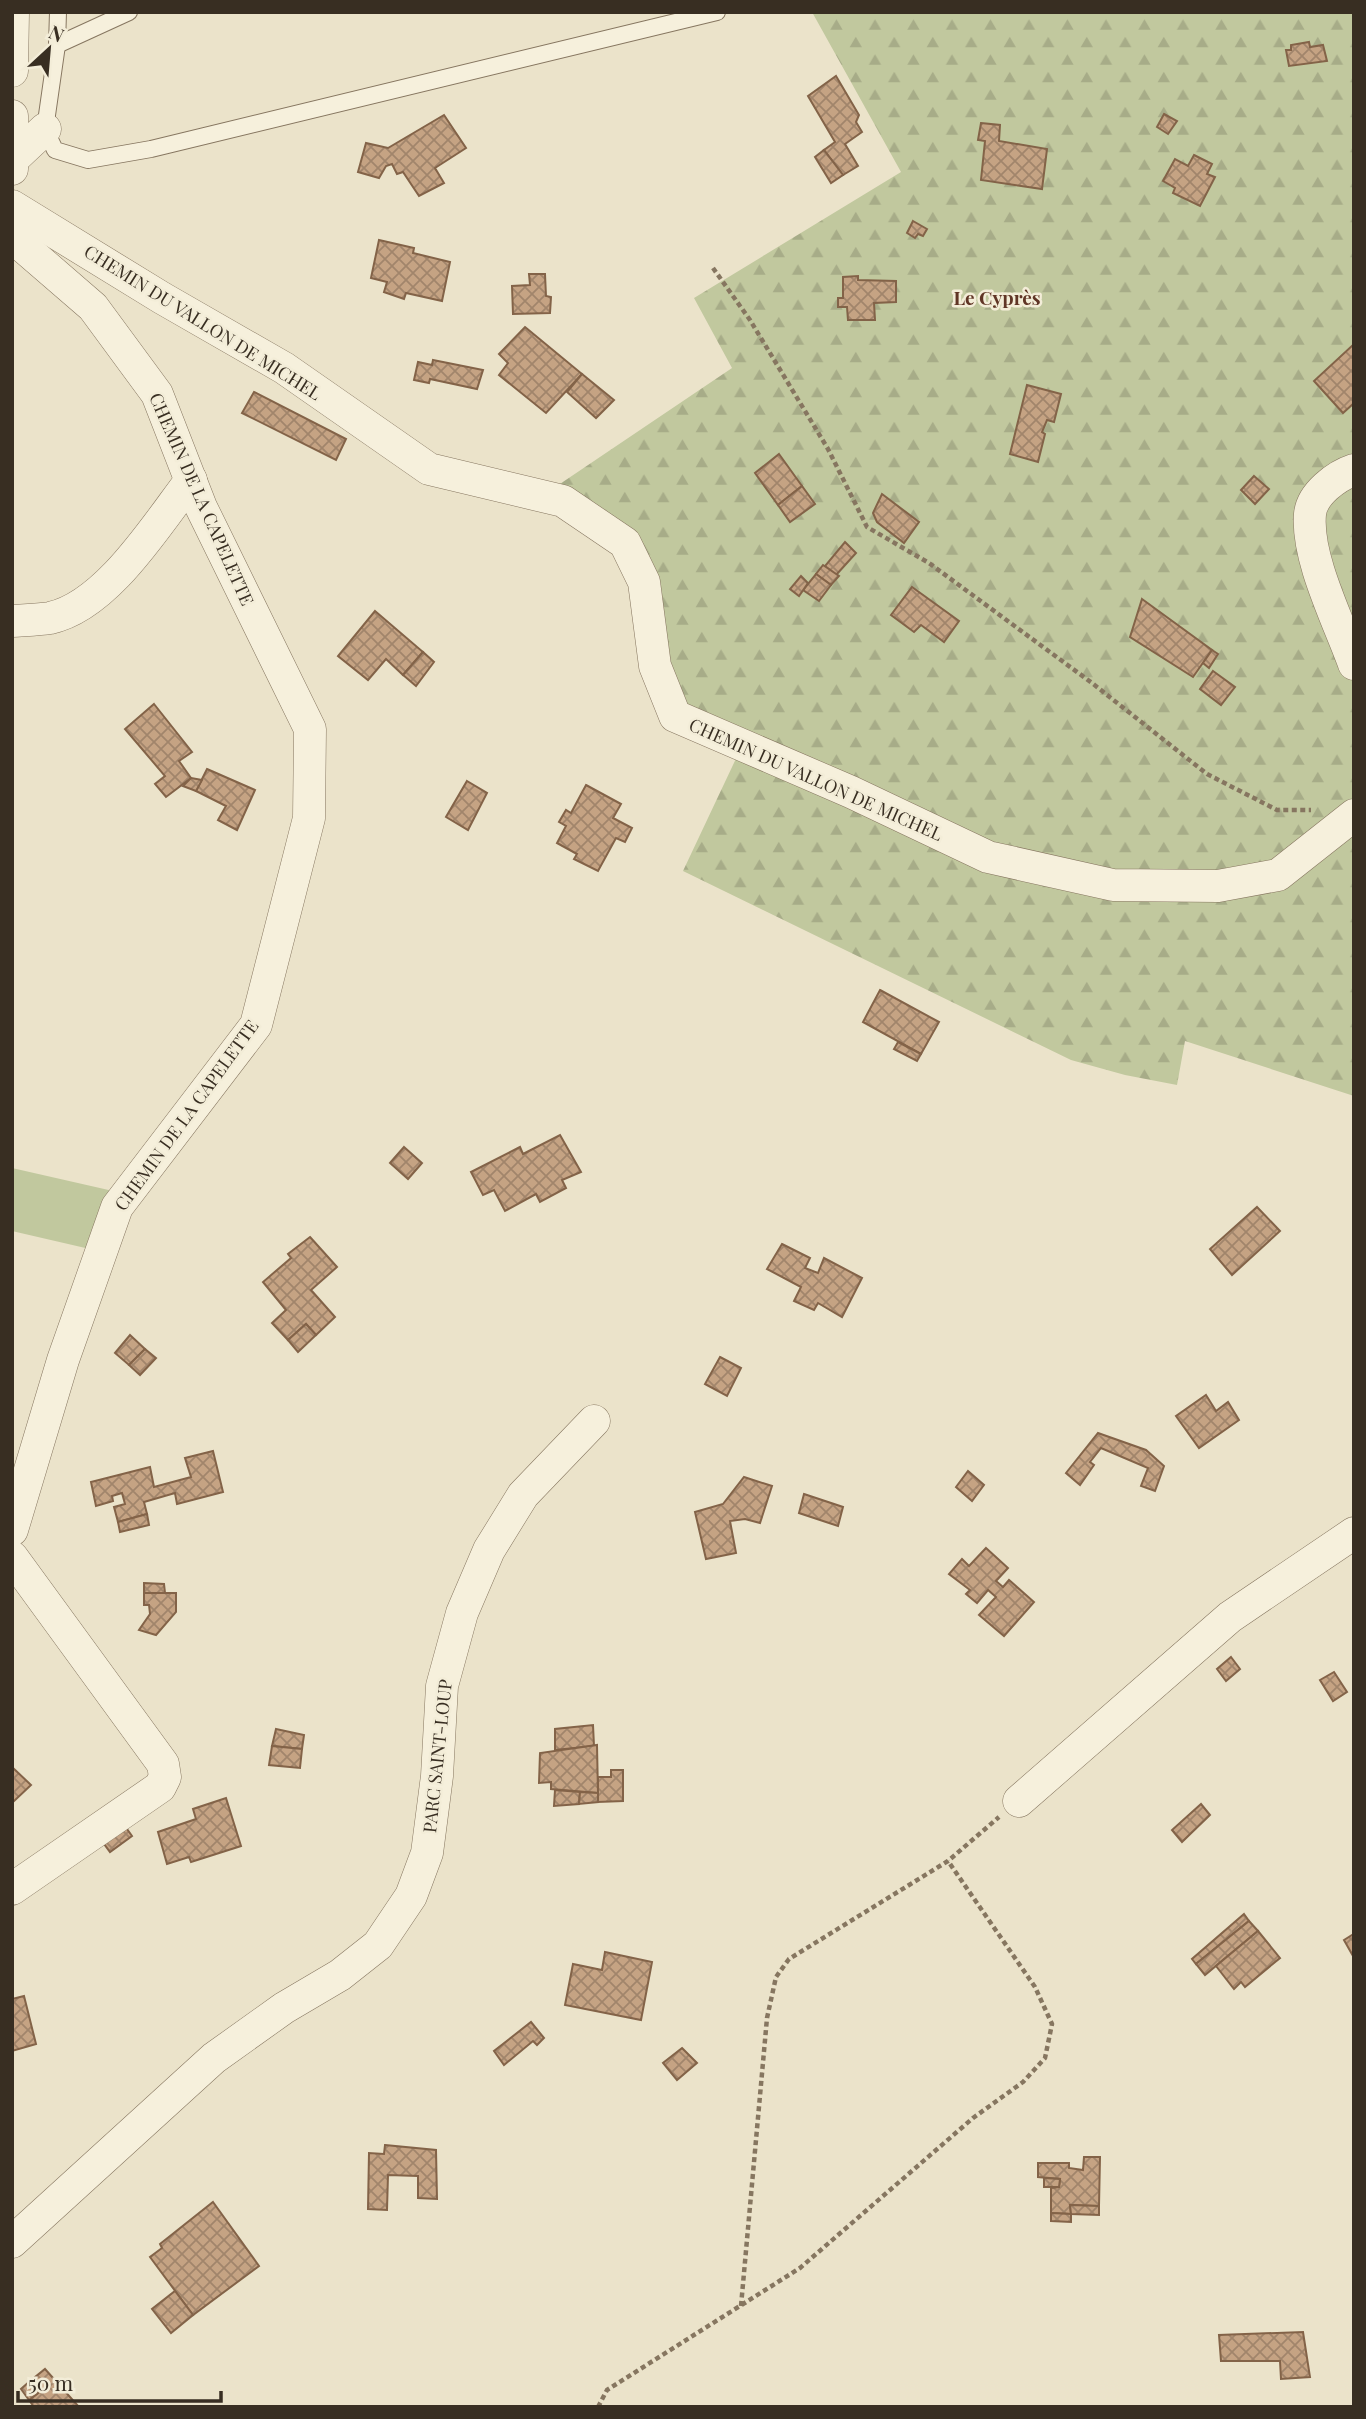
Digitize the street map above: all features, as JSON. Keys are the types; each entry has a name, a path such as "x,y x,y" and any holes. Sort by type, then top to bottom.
{"street":[{"path":"12,71 13,12"},
{"path":"12,116 13,164"},
{"path":"13,164 45,129"},
{"name":"CHEMIN DU VALLON DE MICHEL","path":"12,206 162,298 284,368 429,469 563,501 625,543 644,582 655,666 675,716 851,792 988,857 1113,885 1218,886 1278,875 1354,814"},
{"name":"CHEMIN DE LA CAPELETTE","path":"12,237 93,307 157,394 191,480 310,729 309,818 256,1025 117,1207 63,1360 12,1530"},
{"path":"1354,470 1324,488 1310,512 1314,553 1354,664"},
{"path":"12,621 52,618 87,600 117,576 191,480"},
{"name":"PARC SAINT-LOUP","path":"12,2242 214,2058 285,2008 340,1975 377,1945 411,1896 427,1853 437,1776 442,1686 462,1613 488,1550 523,1495 594,1421"},
{"path":"1019,1801 1230,1617 1354,1534"},
{"path":"12,1557 163,1764 165,1777 160,1787 12,1889"}],"lane":[{"path":"58,12 57,45 45,129 55,150 88,160 151,149 657,19 717,12"},
{"path":"57,45 130,12"}],"path":[{"path":"713,268 750,320 828,449 867,527 929,563 1092,682 1208,774 1277,810 1315,810"},
{"path":"741,2306 767,2018 776,1977 789,1959 948,1861 1019,1801"},
{"path":"598,2407 607,2390 800,2268 973,2118 1023,2082 1045,2059 1052,2024 1035,1987 948,1861"}],"green space":[{"path":"812,12 1354,12 1354,1096 1185,1041 1177,1085 1125,1075 1071,1060 683,871 741,748 655,693 633,560 548,492 732,368 694,298 901,172"},
{"path":"12,1168 113,1191 94,1250 12,1231"}],"building":[{"path":"1309,42 1310,47 1323,45 1327,61 1289,66 1286,50 1291,50 1291,45"},
{"path":"836,76 859,115 856,122 862,132 845,144 858,166 843,175 824,150 835,142 808,96"},
{"path":"1164,114 1177,121 1168,134 1157,127"},
{"path":"444,115 466,148 435,168 444,183 419,196 403,172 397,174 392,164 386,166 379,178 358,172 366,143 388,148"},
{"path":"981,123 1000,125 999,141 1047,149 1042,189 981,180 985,141 978,140"},
{"path":"824,150 843,175 831,183 815,157"},
{"path":"1194,155 1212,164 1207,174 1215,177 1200,206 1173,193 1175,188 1163,181 1175,159 1188,166"},
{"path":"913,221 927,229 923,236 918,234 915,238 907,233"},
{"path":"379,240 414,248 413,253 450,262 442,301 406,293 404,299 384,292 387,282 371,278"},
{"path":"529,274 545,274 546,296 551,297 550,313 513,314 512,286 530,285"},
{"path":"858,276 858,280 896,281 896,302 874,303 875,320 848,320 847,307 838,307 838,298 843,298 843,277"},
{"path":"525,327 582,374 546,413 499,375 508,363 499,354"},
{"path":"1354,344 1354,403 1343,413 1314,381"},
{"path":"433,360 483,370 477,389 430,379 429,383 414,380 418,362 432,365"},
{"path":"582,374 614,400 596,418 567,392"},
{"path":"1027,385 1061,394 1054,422 1047,420 1042,432 1045,434 1038,462 1010,454"},
{"path":"254,392 346,439 336,460 242,413"},
{"path":"779,454 802,486 778,505 755,473"},
{"path":"1254,476 1269,489 1255,504 1241,490"},
{"path":"802,486 815,504 790,522 778,505"},
{"path":"882,494 919,522 904,543 877,522 873,513"},
{"path":"845,542 856,553 836,575 825,566"},
{"path":"823,565 839,576 831,585 816,574"},
{"path":"816,574 831,585 819,601 803,590"},
{"path":"801,576 808,583 799,596 790,589"},
{"path":"912,587 959,621 944,642 921,625 914,632 891,615"},
{"path":"1142,599 1212,650 1193,677 1130,637"},
{"path":"375,611 423,652 403,675 386,659 368,680 338,656"},
{"path":"1212,650 1218,654 1209,668 1203,663"},
{"path":"423,652 434,662 416,686 403,675"},
{"path":"1213,671 1235,687 1221,705 1200,689"},
{"path":"154,704 192,752 179,761 191,778 166,797 155,784 165,776 125,729"},
{"path":"207,769 255,790 237,830 218,820 226,806 196,791"},
{"path":"191,778 202,780 196,791 183,786"},
{"path":"467,781 487,793 468,830 446,817"},
{"path":"586,785 621,804 613,818 632,828 625,842 616,838 598,871 574,859 577,854 557,843 566,826 559,822 566,810 571,813"},
{"path":"880,990 939,1022 921,1054 863,1022"},
{"path":"898,1042 921,1054 917,1061 894,1049"},
{"path":"560,1135 581,1172 562,1180 566,1188 540,1202 536,1194 505,1211 494,1190 483,1195 471,1172 520,1147 523,1154"},
{"path":"404,1147 422,1163 408,1179 390,1163"},
{"path":"1257,1207 1280,1231 1232,1275 1210,1249"},
{"path":"310,1237 337,1267 311,1290 335,1317 316,1335 306,1324 288,1340 272,1323 286,1310 263,1282 291,1258 288,1254"},
{"path":"782,1244 810,1258 805,1268 818,1273 824,1258 862,1278 842,1317 818,1303 814,1310 794,1301 801,1287 767,1269"},
{"path":"306,1324 316,1335 298,1352 288,1340"},
{"path":"130,1335 145,1349 129,1365 115,1353"},
{"path":"145,1349 156,1358 140,1375 129,1365"},
{"path":"720,1357 741,1368 727,1396 705,1384"},
{"path":"1206,1395 1216,1411 1228,1402 1239,1420 1199,1448 1176,1416"},
{"path":"1098,1433 1146,1450 1164,1466 1155,1491 1141,1486 1148,1468 1101,1448 1090,1462 1094,1465 1080,1485 1066,1473"},
{"path":"213,1451 223,1492 177,1504 175,1493 144,1502 147,1514 118,1522 114,1507 125,1504 122,1493 112,1496 113,1501 96,1506 91,1482 150,1467 154,1487 191,1477 185,1458"},
{"path":"968,1471 984,1485 972,1501 956,1487"},
{"path":"744,1477 772,1486 760,1523 745,1519 730,1521 736,1553 706,1559 695,1512 723,1504"},
{"path":"804,1494 843,1507 838,1526 799,1513"},
{"path":"147,1514 149,1525 120,1532 118,1522"},
{"path":"986,1548 1008,1568 996,1581 1003,1587 1009,1580 1034,1602 1004,1636 979,1615 996,1597 988,1590 977,1603 966,1594 970,1590 949,1574 962,1559 969,1566"},
{"path":"144,1583 164,1584 165,1593 144,1593"},
{"path":"144,1593 176,1593 176,1612 156,1635 139,1630 150,1614 149,1605 144,1605"},
{"path":"1231,1657 1240,1669 1226,1681 1217,1669"},
{"path":"1334,1672 1347,1692 1333,1701 1320,1680"},
{"path":"593,1725 594,1746 555,1750 555,1729"},
{"path":"276,1729 304,1735 302,1749 272,1746"},
{"path":"597,1745 598,1793 551,1789 551,1782 539,1783 540,1753"},
{"path":"272,1746 302,1749 300,1768 269,1765"},
{"path":"12,1767 31,1785 12,1803"},
{"path":"611,1770 623,1770 623,1801 598,1802 598,1777 611,1777"},
{"path":"555,1790 580,1792 579,1804 554,1806"},
{"path":"580,1792 598,1793 598,1802 579,1804"},
{"path":"226,1798 241,1846 191,1862 189,1857 167,1864 158,1832 196,1819 193,1809"},
{"path":"1201,1804 1210,1815 1182,1842 1172,1830"},
{"path":"122,1822 132,1836 110,1852 99,1837"},
{"path":"1244,1914 1249,1921 1196,1964 1192,1959"},
{"path":"1249,1921 1258,1931 1205,1975 1196,1964"},
{"path":"1258,1931 1280,1958 1245,1987 1241,1982 1234,1989 1216,1966"},
{"path":"1352,1935 1354,1937 1353,1956 1344,1940"},
{"path":"605,1952 652,1962 641,2020 565,2005 573,1964 602,1970"},
{"path":"24,1996 36,2044 12,2051 12,1999"},
{"path":"531,2022 544,2038 537,2045 533,2041 504,2065 494,2051"},
{"path":"682,2048 697,2063 677,2080 663,2063"},
{"path":"385,2145 436,2150 437,2199 418,2198 418,2176 388,2175 387,2210 368,2209 369,2153 384,2154"},
{"path":"1084,2157 1100,2157 1099,2206 1070,2205 1071,2214 1051,2213 1051,2188 1059,2187 1060,2179 1038,2177 1038,2163 1069,2163 1069,2168 1083,2170"},
{"path":"1044,2178 1060,2179 1059,2187 1044,2187"},
{"path":"213,2202 259,2266 193,2315 150,2257 162,2248 160,2244"},
{"path":"1070,2205 1099,2206 1099,2215 1071,2214"},
{"path":"1051,2213 1071,2214 1071,2222 1051,2221"},
{"path":"175,2291 193,2315 171,2333 152,2309"},
{"path":"1303,2332 1310,2377 1281,2379 1280,2361 1221,2361 1219,2335"},
{"path":"45,2369 79,2407 34,2407 29,2400 38,2393 29,2382"},
{"path":"29,2382 38,2393 29,2400 21,2389"}],"district":[{"name":"Le Cyprès","path":"997,297"}]}
